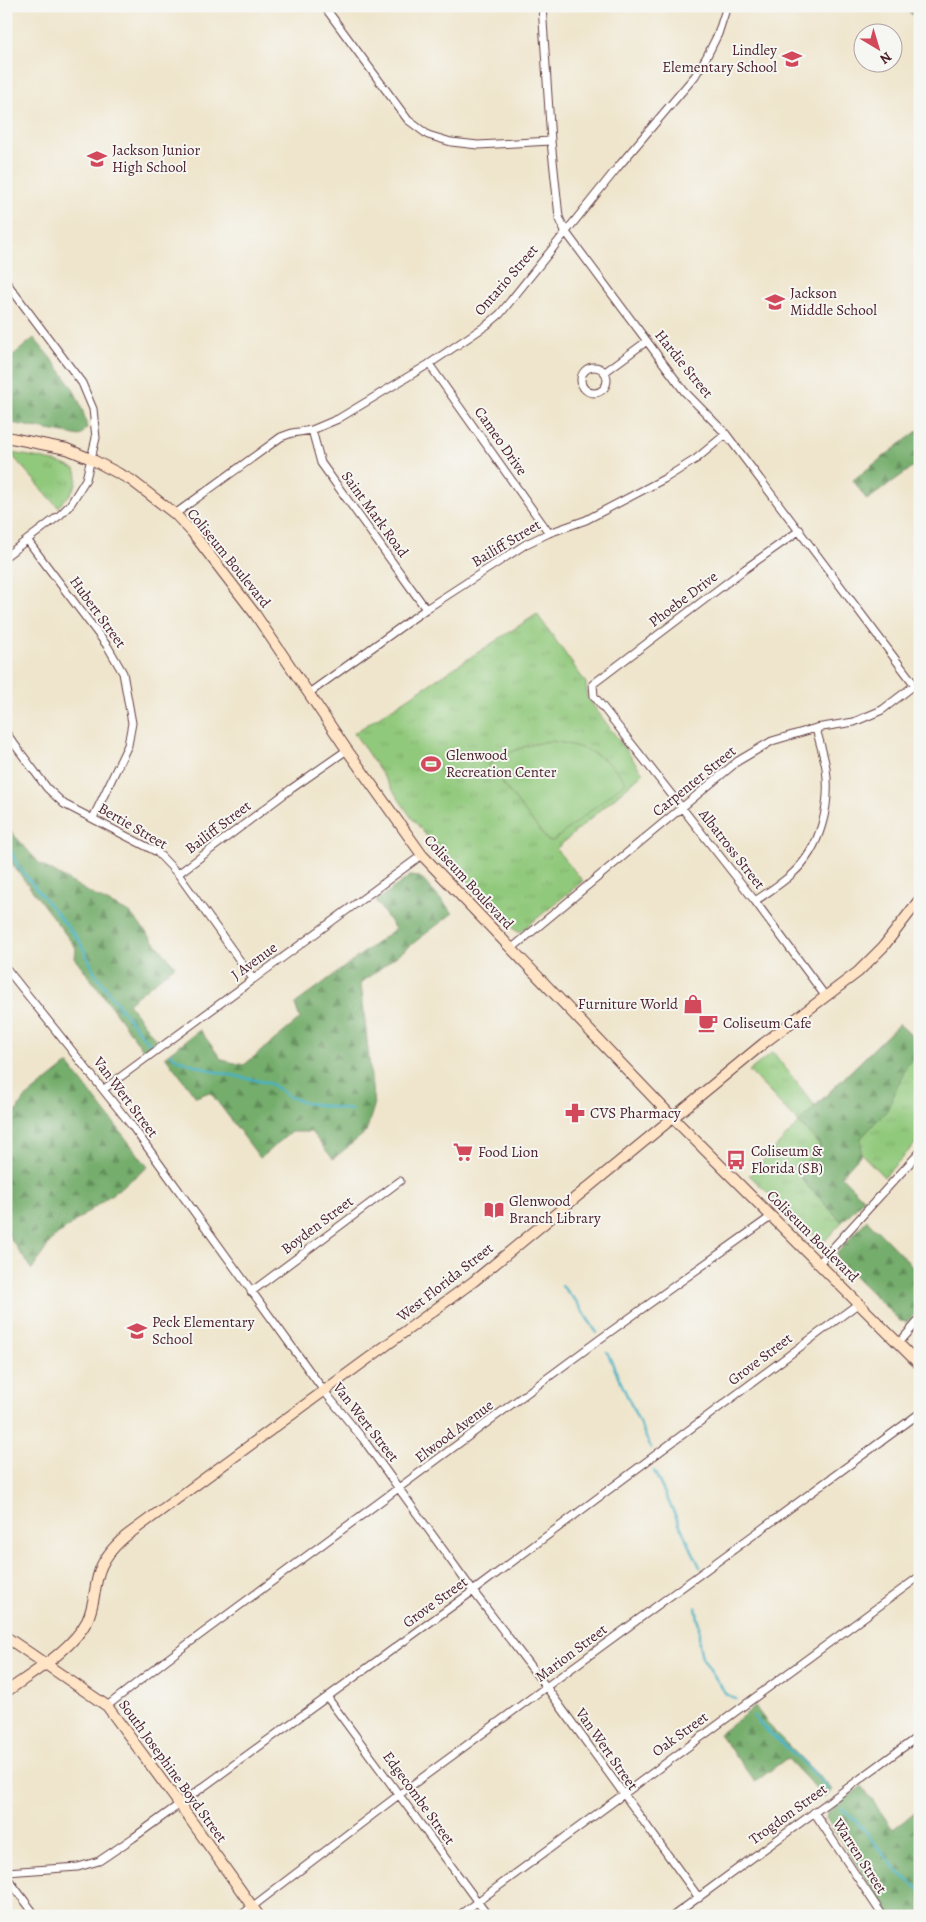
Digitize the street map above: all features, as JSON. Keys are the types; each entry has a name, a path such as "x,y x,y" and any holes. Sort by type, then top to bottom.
{"main road":[{"name":"Coliseum Boulevard","path":"6,437 51,445 91,459 131,480 175,514 192,532 255,614 347,750 422,855 673,1118 920,1366"},
{"name":"West Florida Street","path":"6,1692 70,1643 87,1621 98,1575 105,1558 126,1536 474,1280 764,1044 858,972 883,947 920,898"},
{"name":"South Josephine Boyd Street","path":"6,1637 107,1706 255,1911"}],"street":[{"path":"324,6 408,120 428,135 451,142 478,145 551,142"},
{"name":"Hardie Street","path":"542,6 551,142 559,217 565,230 684,390 726,434 800,530 917,683 920,692"},
{"name":"Ontario Street","path":"175,514 281,437 312,430 338,419 429,364 487,325 500,314 565,230 695,76 718,34 727,6"},
{"path":"6,282 73,370 87,394 95,421 96,438 86,479 70,505 28,541 6,556"},
{"path":"605,372 647,341"},
{"name":"Cameo Drive","path":"429,364 549,533"},
{"name":"Saint Mark Road","path":"312,430 321,463 426,608"},
{"name":"Bailiff Street","path":"309,693 426,608 526,544 549,533 586,520 664,479 696,458 726,434"},
{"name":"Phoebe Drive","path":"594,696 593,684 745,569 800,530"},
{"name":"Hubert Street","path":"28,541 108,647 123,674 132,723 128,746 93,818"},
{"name":"Carpenter Street","path":"511,949 738,761 772,741 816,728 854,722 882,710 917,683"},
{"name":"Albatross Street","path":"594,696 756,901 826,997"},
{"path":"756,901 793,873 806,858 818,837 827,805 826,769 816,728"},
{"name":"Bertie Street","path":"6,733 47,788 64,804 157,852 178,874 253,978"},
{"name":"Bailiff Street","path":"178,874 347,750"},
{"name":"J Avenue","path":"104,1089 422,855"},
{"name":"Van Wert Street","path":"6,968 104,1089 324,1391 400,1488 473,1591 547,1688 699,1898"},
{"path":"819,1264 920,1152"},
{"name":"Boyden Street","path":"251,1292 400,1181"},
{"name":"Elwood Avenue","path":"107,1706 166,1660 604,1336 772,1216"},
{"name":"Grove Street","path":"6,1872 78,1867 99,1861 180,1805 473,1591 859,1303"},
{"path":"899,1343 920,1319"},
{"name":"Marion Street","path":"240,1916 255,1911 400,1794 920,1413"},
{"name":"Oak Street","path":"458,1916 920,1576"},
{"name":"Edgecombe Street","path":"327,1697 488,1916"},
{"name":"Trogdon Street","path":"673,1916 920,1735"},
{"name":"Warren Street","path":"814,1812 882,1916"},
{"path":"6,1876 36,1916"}],"green space":[{"path":"901,6 920,6 920,20"},
{"path":"34,338 67,379 79,401 87,428 80,436 6,422 6,361"},
{"path":"920,429 920,462 867,500 853,480"},
{"path":"10,453 43,459 75,469 77,475 76,485 58,507"},
{"path":"537,614 586,683 587,697 643,773 556,849 583,881 519,933 440,852 411,817 354,733"},
{"path":"550,741 593,753 610,764 626,782 553,841 548,841 488,765 518,749"},
{"path":"6,826 40,864 97,897 130,913 175,966 128,1003 157,1041 144,1051 75,958 76,948 6,856"},
{"path":"410,876 420,877 453,913 361,983 374,1106 366,1132 333,1159 311,1132 291,1132 260,1158 210,1092 196,1097 165,1056 200,1030 222,1060 244,1065 300,1019 295,1004 395,929 376,901"},
{"path":"899,1024 920,1044 919,1140 884,1177 815,1106"},
{"path":"899,1024 920,1044 920,1052 906,1067 887,1110 861,1138 861,1154 841,1176 864,1199 842,1222 803,1181 799,1171 820,1146 799,1123"},
{"path":"773,1052 815,1106 820,1146 799,1170 803,1181 842,1222 822,1244 749,1175 799,1123 749,1071"},
{"path":"68,1064 148,1167 52,1239 32,1270 6,1232 6,1147 10,1123 23,1100"},
{"path":"867,1220 920,1274 920,1309 907,1322 900,1321 838,1260 837,1253"},
{"path":"755,1707 774,1731 833,1790 824,1797 787,1758 755,1782 719,1734"},
{"path":"862,1786 893,1829 920,1809 920,1916 891,1916 826,1818 827,1813"}],"waterway":[{"path":"6,838 17,865 80,942 95,973 121,1009 152,1045"},
{"path":"171,1054 177,1059 212,1071 269,1083 292,1098 306,1103 351,1110"},
{"path":"562,1286 576,1301 597,1333"},
{"path":"607,1352 651,1448"},
{"path":"654,1471 700,1567"},
{"path":"696,1607 702,1657 726,1694 736,1699"},
{"path":"754,1716 763,1727 805,1764 830,1790"},
{"path":"841,1808 858,1823 898,1872 920,1890"}],"place":[{"name":"Lindley Elementary School","path":"792,59"},
{"name":"Jackson Junior High School","path":"97,159"},
{"name":"Jackson Middle School","path":"775,302"},
{"name":"Glenwood Recreation Center","path":"431,764"},
{"name":"Furniture World","path":"693,1004"},
{"name":"Coliseum Cafe","path":"708,1023"},
{"name":"CVS Pharmacy","path":"575,1113"},
{"name":"Food Lion","path":"463,1152"},
{"name":"Coliseum & Florida (SB)","path":"736,1160"},
{"name":"Glenwood Branch Library","path":"494,1210"},
{"name":"Peck Elementary School","path":"137,1331"}]}
